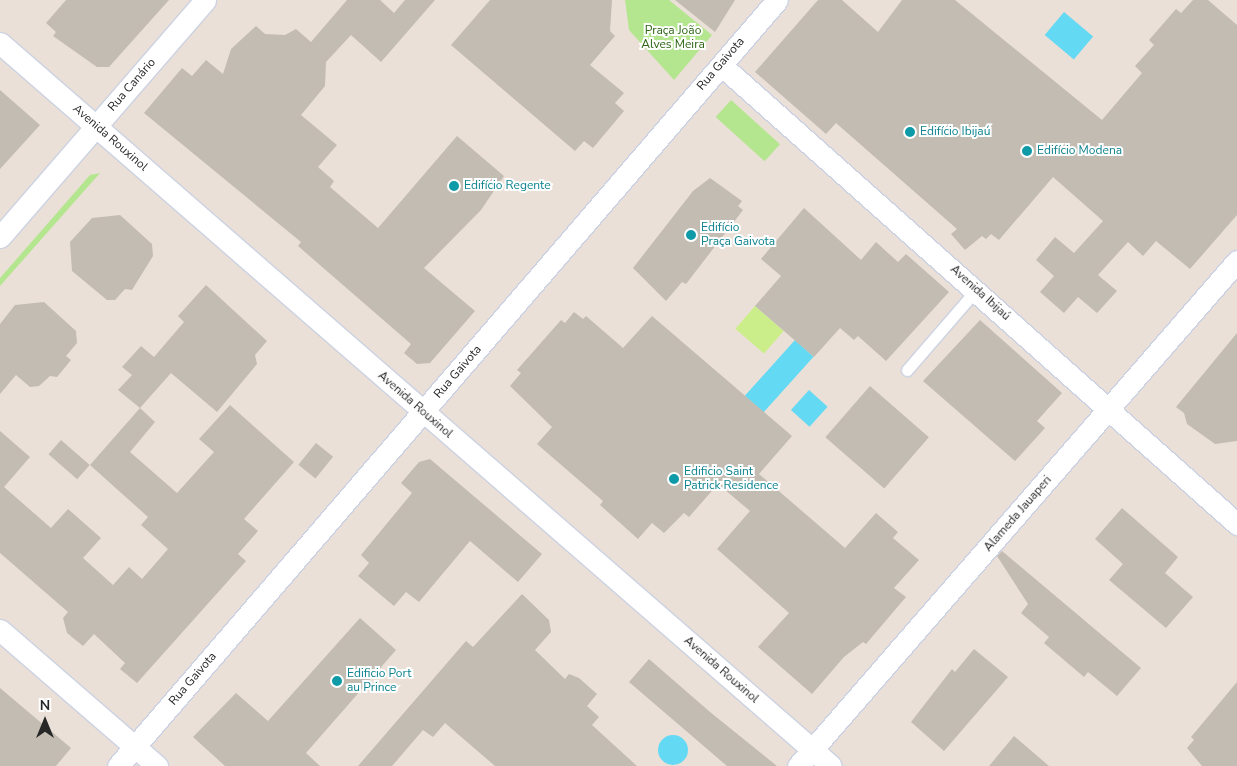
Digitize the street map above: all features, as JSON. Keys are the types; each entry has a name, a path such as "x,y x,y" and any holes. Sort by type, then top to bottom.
{"street":[{"name":"Rua Canário","path":"0,237 205,0"},
{"name":"Rua Gaivota","path":"118,766 778,0"},
{"name":"Avenida Rouxinol","path":"0,43 831,766"},
{"name":"Avenida Ibijaú","path":"721,65 1237,524"},
{"name":"Alameda Jauaperi","path":"798,766 1237,261"},
{"path":"0,630 157,766"}],"lane":[{"path":"908,370 976,290"}],"green space":[{"name":"Praça João Alves Meira","path":"625,0 669,0 712,35 674,80 629,30"},
{"path":"731,100 780,144 765,161 716,117"},
{"path":"100,173 0,286 0,278 90,175"},
{"path":"755,306 784,331 764,354 735,329"}],"water":[{"path":"1064,12 1093,36 1074,59 1045,35"},
{"path":"795,340 814,357 763,412 745,396"},
{"path":"809,390 828,407 810,427 791,410"},
{"path":"673,735 684,739 688,750 684,761 673,765 662,761 658,750 662,739"}],"building":[{"path":"66,0 169,0 109,67 97,67 53,36 56,32 46,23"},
{"path":"347,0 380,0 394,13 405,0 435,0 381,62 351,35 326,62 325,86 301,115 337,145 318,167 334,181 330,187 378,228 457,136 504,176 481,210 424,268 475,311 430,363 417,364 404,353 411,344 298,246 301,242 144,113 182,68 192,76 206,60 223,74 231,49 256,26 265,34 285,35 296,29 311,42"},
{"path":"490,0 612,0 610,31 615,36 590,65 624,93 615,103 624,111 593,148 584,141 575,151 451,45"},
{"path":"675,0 735,0 715,32"},
{"path":"818,0 842,0 878,32 902,0 955,0 1102,120 1142,73 1135,66 1154,45 1149,40 1176,9 1181,13 1193,0 1208,0 1237,25 1237,215 1190,269 1156,241 1143,256 1128,242 1098,275 1117,291 1097,313 1078,297 1064,313 1040,292 1054,276 1036,260 1055,237 1074,253 1103,221 1053,177 999,240 991,234 986,239 982,236 965,250 951,234 957,229 836,123 826,134 755,72"},
{"path":"0,90 40,125 0,169"},
{"name":"Edifício Praça Gaivota","path":"710,178 742,201 738,206 743,210 686,284 682,282 666,301 633,268 693,191"},
{"path":"804,208 861,260 876,242 898,262 906,254 949,292 886,361 858,336 854,340 840,328 814,357 755,306 781,276 761,259"},
{"path":"120,215 152,244 153,256 132,290 125,289 115,300 107,300 72,271 70,242 92,218"},
{"path":"206,285 267,341 255,355 257,364 217,412 171,373 140,408 118,390 132,375 122,367 141,346 154,357 184,322 178,316"},
{"path":"44,302 76,331 77,343 66,356 71,360 57,377 50,376 39,386 30,387 16,375 0,394 0,324 15,305"},
{"path":"574,312 583,319 586,316 623,348 652,316 792,436 759,474 845,548 876,513 898,532 893,538 919,560 894,588 906,597 866,644 863,642 844,657 812,694 758,647 789,613 717,549 750,511 718,484 689,517 684,513 664,533 652,523 638,539 600,505 603,501 537,444 552,427 510,386 521,373 517,370 561,320 565,323"},
{"path":"980,320 1062,393 1037,421 1045,428 1015,461 923,381"},
{"path":"1237,333 1237,441 1215,444 1187,424 1184,413 1176,407"},
{"path":"870,386 929,437 884,488 825,437"},
{"path":"230,405 294,462 244,519 258,531 238,554 246,561 137,683 120,669 125,663 94,634 83,646 67,633 63,618 68,612 0,553 0,431 30,457 4,487 51,528 68,509 101,538 83,558 113,585 129,567 142,579 168,549 141,525 148,517 90,465 140,408 155,422 130,452 177,493 214,452 199,439"},
{"path":"61,440 90,465 77,479 49,454"},
{"path":"316,443 333,457 315,479 298,465"},
{"path":"430,459 542,554 518,582 470,541 419,602 406,592 394,606 358,576 369,563 361,555 412,493 401,483 419,462"},
{"path":"1122,508 1178,557 1165,573 1193,597 1166,628 1109,580 1123,564 1095,539"},
{"path":"1002,551 1141,668 1117,696 1088,672 1084,677 1044,643 1049,637 1021,613 1028,604 997,556"},
{"path":"522,594 549,620 551,632 535,650 565,679 569,674 579,678 597,694 587,706 599,717 592,725 637,766 495,766 445,723 433,737 423,730 392,766 358,766 466,641 473,647"},
{"path":"360,618 396,650 306,753 320,766 225,766 193,737 236,693 268,721"},
{"path":"974,649 1008,677 944,751 911,722 952,669 955,672"},
{"path":"649,659 710,712 777,766 727,766 629,682"},
{"path":"1237,682 1237,766 1202,766 1187,748 1194,740 1191,737"},
{"path":"0,688 71,748 56,766 0,766"},
{"path":"1014,736 1049,766 989,766"}],"place":[{"name":"Edifício Ibijaú","path":"910,132"},
{"name":"Edifício Modena","path":"1027,151"},
{"name":"Edifício Regente","path":"454,186"},
{"name":"Edifício Praça Gaivota","path":"691,235"},
{"name":"Edificio Saint Patrick Residence","path":"674,479"},
{"name":"Edificio Port au Prince","path":"337,681"}]}
